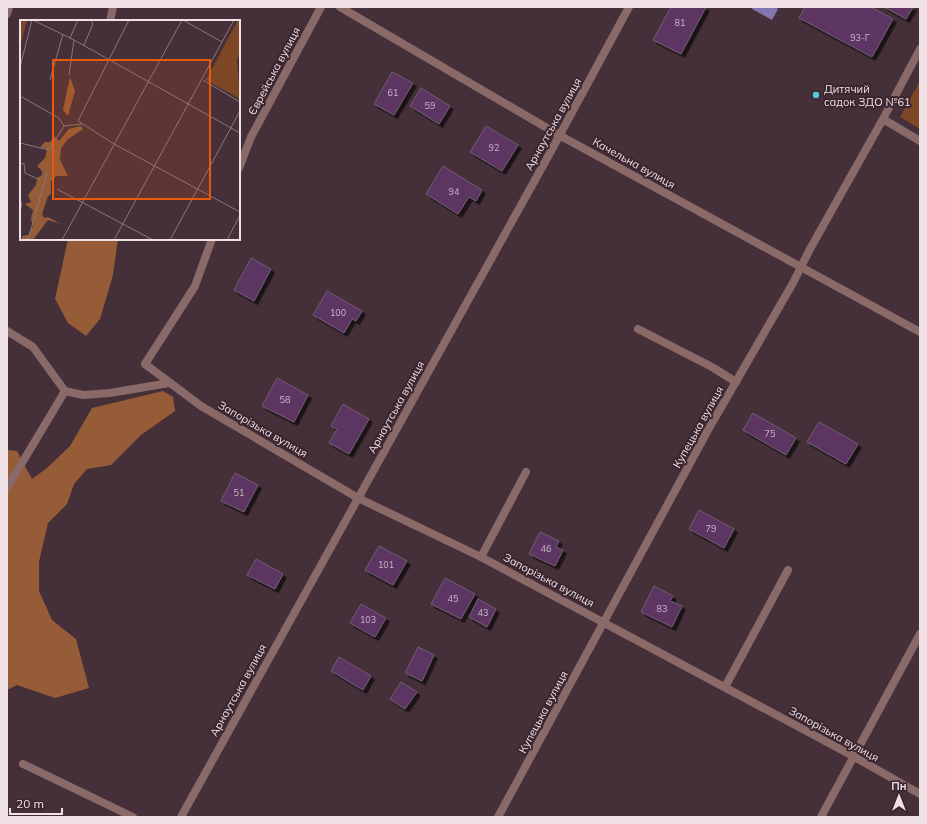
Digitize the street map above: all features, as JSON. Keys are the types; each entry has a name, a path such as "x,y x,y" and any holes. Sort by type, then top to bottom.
{"street":[{"path":"7,14 9,7"},
{"path":"110,20 113,7"},
{"name":"Єврейська вулиця","path":"240,165 251,137 321,7"},
{"name":"Качельна вулиця","path":"340,7 559,135 920,332"},
{"name":"Арнаутська вулиця","path":"181,817 629,7"},
{"name":"Купецька вулиця","path":"498,817 708,430 793,284 810,249 884,119 920,50"},
{"path":"884,119 920,141"},
{"name":"Запорізька вулиця","path":"212,240 195,286 145,364 169,383 201,406 358,498 481,557 853,756 920,794"},
{"path":"638,329 712,367 736,382"},
{"path":"7,331 33,346 65,391 83,395 110,393 169,383"},
{"path":"7,488 65,391"},
{"path":"481,557 526,472"},
{"path":"725,687 788,570"},
{"path":"821,817 920,634"},
{"path":"23,764 132,817"}],"shaded area":[{"path":"753,7 775,7 778,9 772,20 752,9"},
{"path":"920,81 920,129 900,117"},
{"path":"68,240 118,240 113,275 100,319 86,336 68,323 55,299"},
{"path":"163,391 173,397 175,411 141,435 111,465 87,469 74,484 67,504 48,523 39,562 39,591 52,620 76,639 89,688 55,698 17,685 7,690 7,450 17,451 32,479 47,468 70,446 92,408"}],"building":[{"path":"671,7 706,7 681,54 653,40"},
{"path":"805,7 871,7 893,19 872,57 799,18"},
{"path":"884,7 913,7 906,19"},
{"path":"392,72 413,83 394,115 374,104"},
{"path":"421,88 450,106 439,124 410,106"},
{"path":"486,126 518,145 502,171 470,152"},
{"path":"443,166 482,190 476,201 469,197 458,214 426,194"},
{"path":"251,258 271,269 254,301 234,290"},
{"path":"327,291 362,311 356,321 352,319 344,333 313,315"},
{"path":"277,378 308,395 294,422 262,406"},
{"path":"343,404 369,419 349,454 329,443 337,429 331,426"},
{"path":"753,413 796,438 786,455 743,430"},
{"path":"819,422 858,444 846,464 807,442"},
{"path":"235,473 258,485 244,512 221,501"},
{"path":"699,510 734,529 724,548 689,529"},
{"path":"540,532 559,541 556,547 563,550 555,566 529,554"},
{"path":"379,546 407,561 393,585 365,570"},
{"path":"256,559 283,574 275,589 247,575"},
{"path":"445,578 475,594 461,619 431,604"},
{"path":"654,586 673,596 670,601 682,606 672,627 641,612"},
{"path":"478,599 496,609 487,627 469,617"},
{"path":"361,604 386,618 375,637 350,623"},
{"path":"418,647 434,655 422,681 405,673"},
{"path":"339,657 371,676 363,690 331,671"},
{"path":"401,682 417,692 405,709 390,699"}],"place":[{"name":"Дитячий садок ЗДО №61","path":"816,95"}]}
